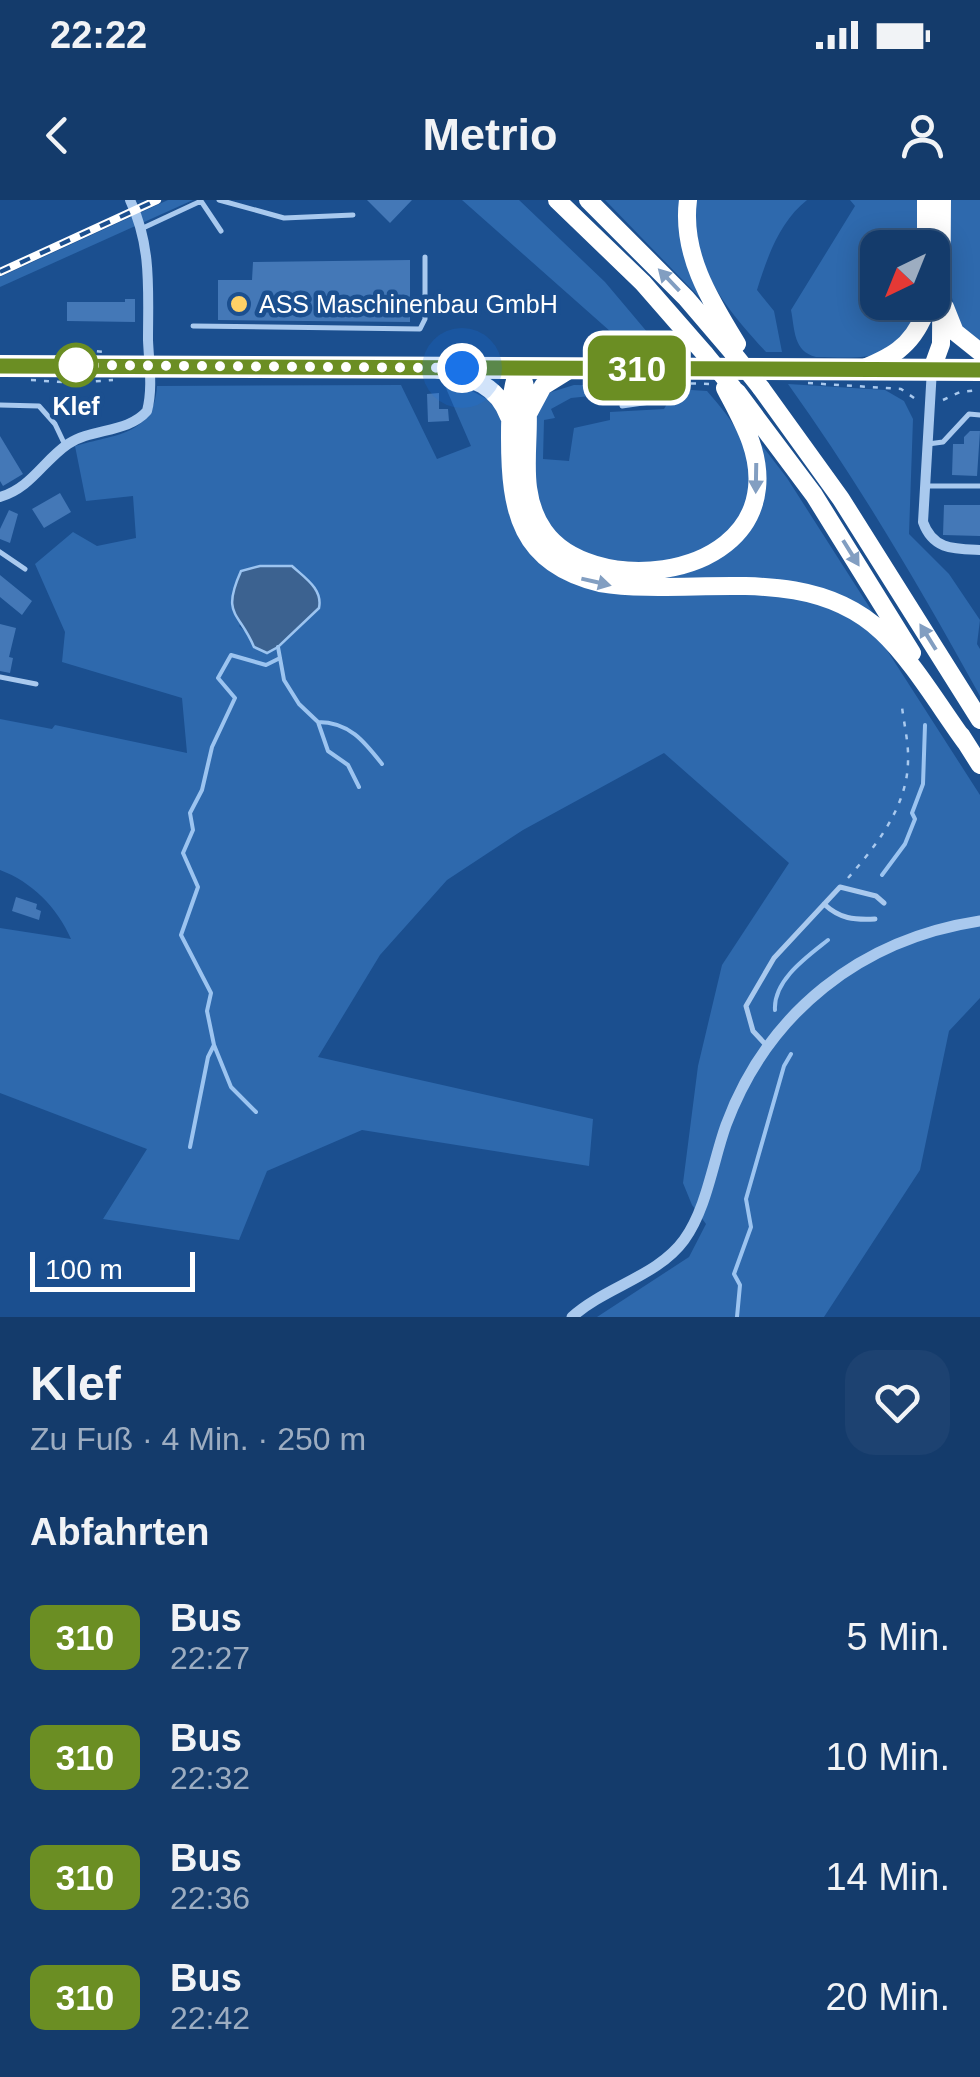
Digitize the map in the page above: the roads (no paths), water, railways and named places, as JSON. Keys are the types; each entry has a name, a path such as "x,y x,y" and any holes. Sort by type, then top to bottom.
{"highway":[{"path":"557,200 643,283 705,354 814,495 980,765"},
{"path":"588,200 738,353"},
{"path":"688,200 687,236 693,260 738,353 842,499 980,720"},
{"path":"926,200 926,230"},
{"path":"939,230 942,200"},
{"path":"857,371 890,358 906,346 922,320"},
{"path":"932,370 941,344 935,320"},
{"path":"944,320 980,352"},
{"path":"433,368 487,385 518,421"},
{"path":"519,368 512,386 534,513 551,540 572,556 601,566 673,567 699,562 722,550 742,529 754,504 756,460 729,388"},
{"path":"572,368 543,386 518,421 510,483 516,512 535,548 557,567 585,580 612,586 777,588 808,592 841,604 886,636 966,743"}],"main road":[{"path":"0,366 980,370"}],"street":[{"path":"0,497 29,483 66,446 88,434 140,420 150,401 150,276 143,228 130,200"},
{"path":"932,370 923,522 938,545 980,550"},
{"path":"572,1317 666,1258 683,1241 695,1218 732,1110 767,1046 810,998 851,965 918,934 980,921"}],"lane":[{"path":"143,228 203,201 221,232"},
{"path":"220,201 284,218 353,216"},
{"path":"194,326 420,329 425,319 425,257"},
{"path":"622,406 664,400 672,368"},
{"path":"0,405 39,406 55,424 66,446"},
{"path":"928,444 943,442 969,414 980,414"},
{"path":"925,486 980,486"},
{"path":"0,552 26,569"},
{"path":"0,677 36,684"},
{"path":"767,1046 753,1031 747,1014 750,997 774,958 840,887 876,896 884,904"},
{"path":"824,904 836,915 875,920"}],"waterway":[{"path":"278,647 284,680 299,704 318,722 328,751 348,765 359,787"},
{"path":"256,1112 231,1087 214,1045 207,1011 211,993 181,935 198,887 183,853 193,830 190,813 202,790 212,747 235,698 218,678 231,655 266,665 280,658"},
{"path":"318,722 347,729 382,764"},
{"path":"882,875 905,844 915,819 912,813 923,784 925,725"},
{"path":"775,1010 786,979 828,940"},
{"path":"190,1147 208,1057 214,1045"},
{"path":"737,1317 740,1285 734,1274 751,1227 746,1199 784,1066 791,1054"}],"railway":[{"path":"0,272 157,200"}],"place":[{"name":"ASS Maschinenbau GmbH","path":"239,304"},
{"name":"Klef","path":"76,365"}]}
